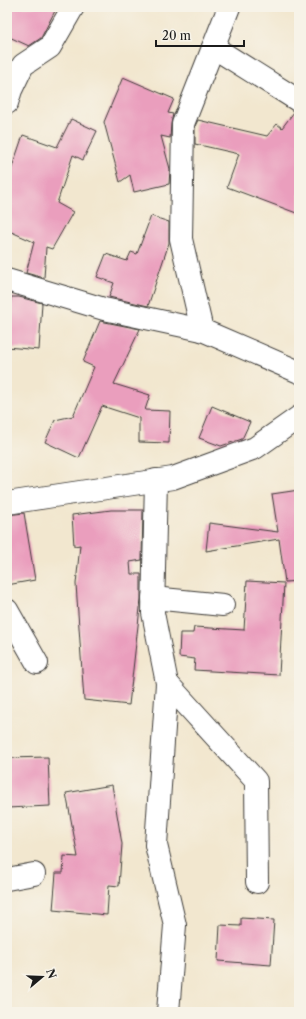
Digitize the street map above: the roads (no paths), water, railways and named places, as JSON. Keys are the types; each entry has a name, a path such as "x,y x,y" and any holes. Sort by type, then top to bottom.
{"street":[{"path":"7,103 11,90 23,65 50,47 73,7"},
{"path":"202,330 181,238 183,124 228,7"},
{"path":"213,47 299,101"},
{"path":"7,280 104,308 202,330 299,372"},
{"path":"7,503 173,478 255,448 299,417"},
{"path":"156,480 153,612 167,683 156,845 175,925 168,1012"},
{"path":"154,598 223,605"},
{"path":"7,610 37,663"},
{"path":"167,683 256,781 257,882"},
{"path":"7,879 34,874"}]}
